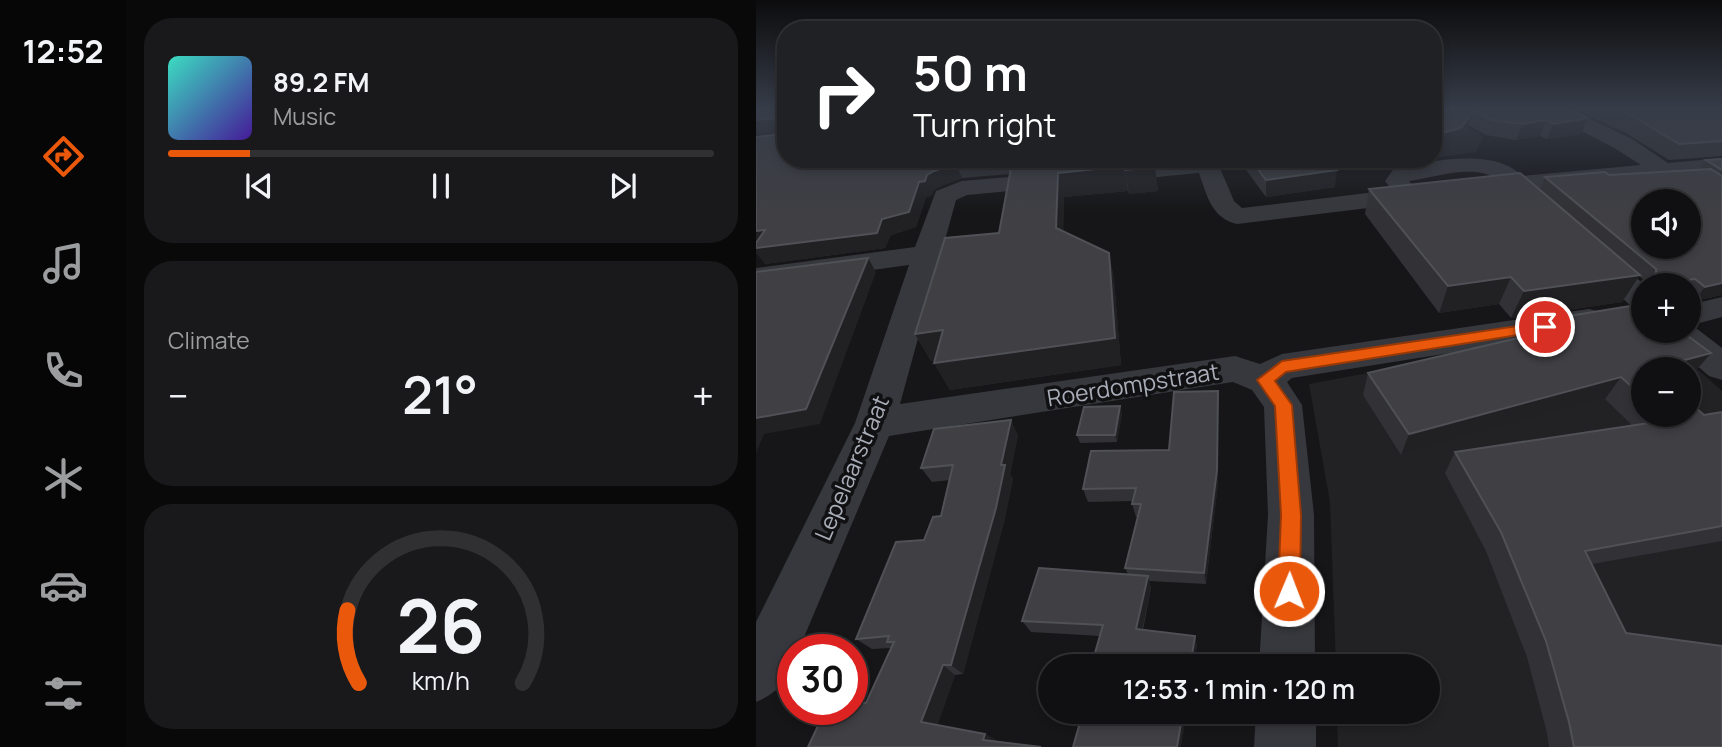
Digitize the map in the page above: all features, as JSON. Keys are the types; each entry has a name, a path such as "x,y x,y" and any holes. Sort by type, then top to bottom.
{"street":[{"path":"1622,143 1661,169"},
{"path":"1409,196 1396,181 1401,175 1484,164 1502,170 1542,210"},
{"name":"Lepelaarstraat","path":"756,674 774,644 875,423 945,196 950,191 962,188 1150,168"},
{"path":"1208,168 1223,205 1237,216 1435,193"},
{"path":"1461,190 1661,169 1716,169"},
{"path":"1573,237 1631,306"},
{"path":"756,276 927,254"},
{"path":"1701,312 1722,307"},
{"path":"1287,654 1291,515 1283,405 1265,380 1282,367 1631,308"},
{"path":"1692,343 1722,368"},
{"name":"Roerdompstraat","path":"875,423 1235,369 1265,380"},
{"path":"1285,747 1286,724"}],"shaded area":[{"path":"1442,143 1480,143 1476,152 1442,157"},
{"path":"1631,324 1631,343 1668,343 1684,357 1631,357 1631,427 1701,427 1701,372 1722,391 1722,747 1338,747 1337,724 1440,724 1440,654 1336,654 1330,502 1309,384"}],"building":[{"path":"756,143 777,143 777,168 943,168 927,175 925,181 919,182 909,212 882,219 877,233 756,248 756,243 765,230 756,231"},
{"path":"1722,159 1722,170 1706,160"},
{"path":"1011,168 1105,168 1058,173 1056,228 1109,253 1115,338 934,363 943,330 915,334 945,238 999,233"},
{"path":"1257,168 1337,170 1266,180"},
{"path":"1711,169 1722,176 1722,283 1705,287 1701,284 1701,273 1656,273 1656,269 1644,259 1701,259 1701,189 1631,189 1631,248 1545,177 1605,172 1609,175"},
{"path":"1520,173 1638,273 1631,273 1631,276 1524,291 1511,277 1448,286 1369,189"},
{"path":"868,258 806,409 756,418 756,272"},
{"path":"1631,306 1631,343 1697,343 1711,353 1696,357 1631,357 1631,386 1621,377 1409,434 1368,373 1553,330 1544,320"},
{"path":"1218,391 1217,470 1204,573 1125,568 1141,504 1132,504 1136,488 1083,489 1091,451 1169,450 1174,392"},
{"path":"1120,406 1115,435 1077,435 1084,407"},
{"path":"1701,412 1704,415 1722,412 1722,526 1585,551 1626,633 1722,646 1722,747 1574,747 1546,641 1501,532 1455,452 1631,426 1701,427"},
{"path":"1011,420 1001,465 1005,465 996,508 951,665 943,665 921,722 985,734 983,740 1041,747 808,747 818,725 868,725 868,699 894,642 887,642 889,636 868,638 868,634 858,634 896,542 924,540 933,517 941,516 953,465 921,468 934,429"},
{"path":"1039,568 1148,576 1136,629 1195,636 1192,654 1095,654 1103,625 1022,621"},
{"path":"1080,724 1181,724 1177,747 1073,747"}],"route":[{"path":"1289,591 1291,515 1283,405 1265,380 1282,367 1545,327"}]}
